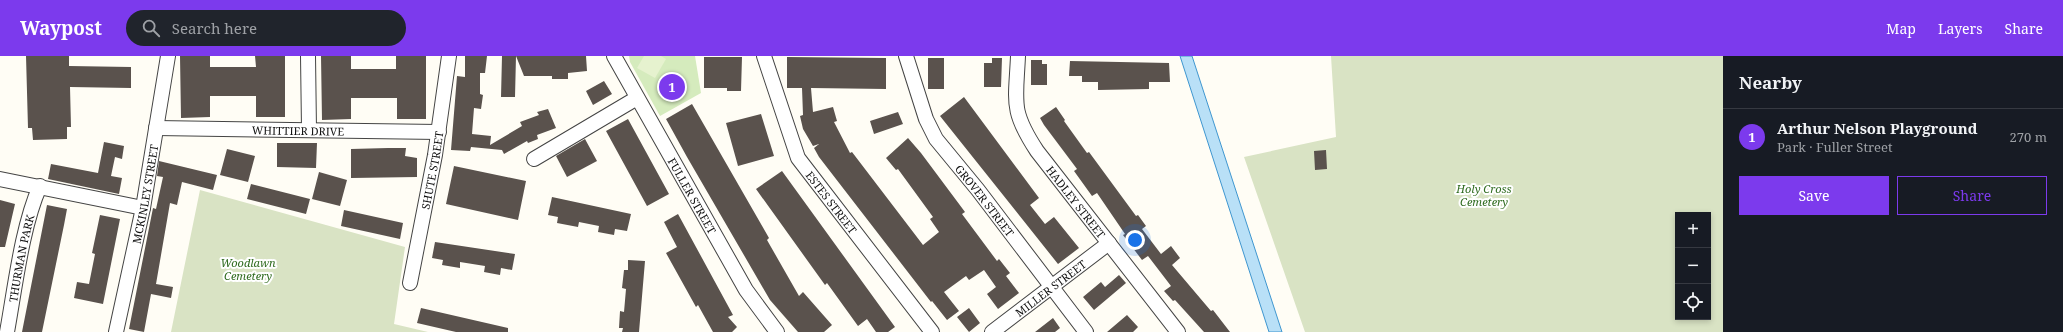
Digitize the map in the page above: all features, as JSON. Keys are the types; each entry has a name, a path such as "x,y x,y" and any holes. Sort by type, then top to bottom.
{"street":[{"name":"MCKINLEY STREET","path":"116,332 143,208 168,56"},
{"path":"308,56 309,129"},
{"name":"SHUTE STREET","path":"410,283 439,132 449,56"},
{"name":"FULLER STREET","path":"614,56 746,290 776,332"},
{"name":"ESTES STREET","path":"764,56 798,158 932,332"},
{"name":"GROVER STREET","path":"906,56 926,119 936,139 978,190 1086,332"},
{"name":"HADLEY STREET","path":"1018,56 1015,103 1022,129 1037,151 1178,332"},
{"path":"534,159 637,98"},
{"name":"WHITTIER DRIVE","path":"156,128 439,132"},
{"path":"0,179 143,208"},
{"name":"THURMAN PARK","path":"7,332 22,249 35,197 40,186"},
{"name":"MILLER STREET","path":"992,332 1109,243"}],"green space":[{"path":"629,56 695,56 701,93 660,116 630,62"},
{"path":"644,56 661,56 666,59 655,78 637,68"},
{"name":"Holy Cross Cemetery","path":"1331,56 1723,56 1723,332 1305,332 1244,157 1336,137"},
{"name":"Woodlawn Cemetery","path":"200,190 405,247 394,324 428,332 171,332"}],"water":[{"path":"1180,56 1192,56 1282,332 1269,332"}],"building":[{"path":"26,56 69,56 69,66 131,67 131,88 70,87 71,127 67,127 67,139 33,140 32,128 28,128"},
{"path":"180,56 210,56 210,67 256,67 255,56 285,56 285,117 256,117 256,96 210,96 210,117 181,118"},
{"path":"321,56 351,56 351,69 396,69 396,56 426,56 426,119 397,119 397,98 351,98 351,119 322,120"},
{"path":"465,56 487,56 485,73 480,73 480,94 483,95 481,109 474,108 472,134 491,136 490,145 522,126 520,122 539,115 537,112 548,109 556,128 537,135 538,139 528,143 527,141 504,154 502,150 471,147 470,151 451,150 457,76 465,77"},
{"path":"502,56 516,56 515,97 501,97"},
{"path":"516,56 586,56 587,71 568,73 568,79 552,79 552,76 524,76"},
{"path":"704,57 742,57 741,91 727,91 727,88 704,88"},
{"path":"787,57 886,58 886,89 811,88 813,112 833,107 837,121 834,122 850,153 852,152 923,245 939,232 930,219 933,217 898,169 896,170 886,158 908,138 965,212 962,214 997,261 999,259 1010,273 1006,276 1019,293 998,309 987,294 996,287 984,270 969,280 966,276 944,292 959,311 947,320 932,301 931,302 819,157 814,148 819,144 813,146 803,129 800,116 803,115 802,88 787,88"},
{"path":"928,58 944,58 944,89 928,89"},
{"path":"992,58 1002,58 1001,87 984,87 984,63 992,63"},
{"path":"1031,60 1042,60 1042,64 1047,64 1047,85 1031,85"},
{"path":"1070,61 1169,63 1170,82 1149,82 1149,89 1098,90 1098,82 1082,82 1082,76 1069,76"},
{"path":"604,81 612,94 593,105 586,91"},
{"path":"964,97 1039,198 1030,205 1045,224 1054,217 1079,248 1058,264 940,116"},
{"path":"692,104 769,238 767,240 799,296 803,292 832,325 824,332 798,332 770,300 687,157 666,119"},
{"path":"1056,107 1087,153 1089,152 1136,216 1138,215 1146,226 1142,229 1161,254 1171,246 1180,258 1172,265 1211,311 1213,310 1230,332 1204,332 1175,300 1173,301 1164,291 1171,286 1148,256 1142,260 1123,235 1125,234 1097,193 1092,196 1074,171 1077,169 1044,125 1040,118"},
{"path":"898,112 903,124 874,134 870,121"},
{"path":"761,114 774,156 738,166 726,123"},
{"path":"628,119 669,194 647,206 606,131"},
{"path":"585,139 597,161 567,177 556,156"},
{"path":"104,142 124,146 122,159 115,157 111,176 122,178 119,194 48,179 51,164 98,173"},
{"path":"277,143 317,143 316,168 277,167"},
{"path":"406,148 405,156 417,158 417,177 351,178 351,149"},
{"path":"227,149 255,156 248,182 220,175"},
{"path":"1326,150 1327,169 1315,170 1314,151"},
{"path":"159,161 217,175 213,190 182,182 177,205 170,203 156,284 173,287 171,298 151,294 144,332 129,329 153,208 156,209 163,177 157,176"},
{"path":"454,166 526,181 518,220 446,204"},
{"path":"782,171 895,327 888,332 876,332 867,319 858,326 827,283 825,285 756,189"},
{"path":"319,172 347,180 340,206 312,199"},
{"path":"251,184 310,199 306,214 247,199"},
{"path":"552,197 631,214 627,231 615,229 614,235 598,232 599,226 579,222 578,227 557,223 558,217 548,215"},
{"path":"0,200 15,204 5,247 0,247"},
{"path":"47,205 67,209 64,225 42,332 22,332"},
{"path":"344,210 403,223 400,239 341,226"},
{"path":"678,214 733,315 728,317 737,327 732,332 713,332 698,305 696,307 666,253 677,247 664,222"},
{"path":"100,215 120,219 103,304 74,298 77,282 89,284 95,254 92,253"},
{"path":"435,242 515,254 512,270 501,268 500,275 484,272 485,266 460,262 460,268 442,265 443,260 432,258"},
{"path":"628,260 645,261 639,332 622,332 623,328 619,328 620,311 624,312 626,289 622,288 624,270 628,270"},
{"path":"1119,275 1126,283 1094,310 1083,297 1101,282 1105,287"},
{"path":"421,308 508,328 508,332 456,332 417,323"},
{"path":"969,308 980,323 969,332 957,317"},
{"path":"1127,315 1138,327 1133,332 1107,332"},
{"path":"1053,318 1060,328 1055,332 1035,332"}],"place":[{"name":"Arthur Nelson Playground","path":"672,87"}]}
